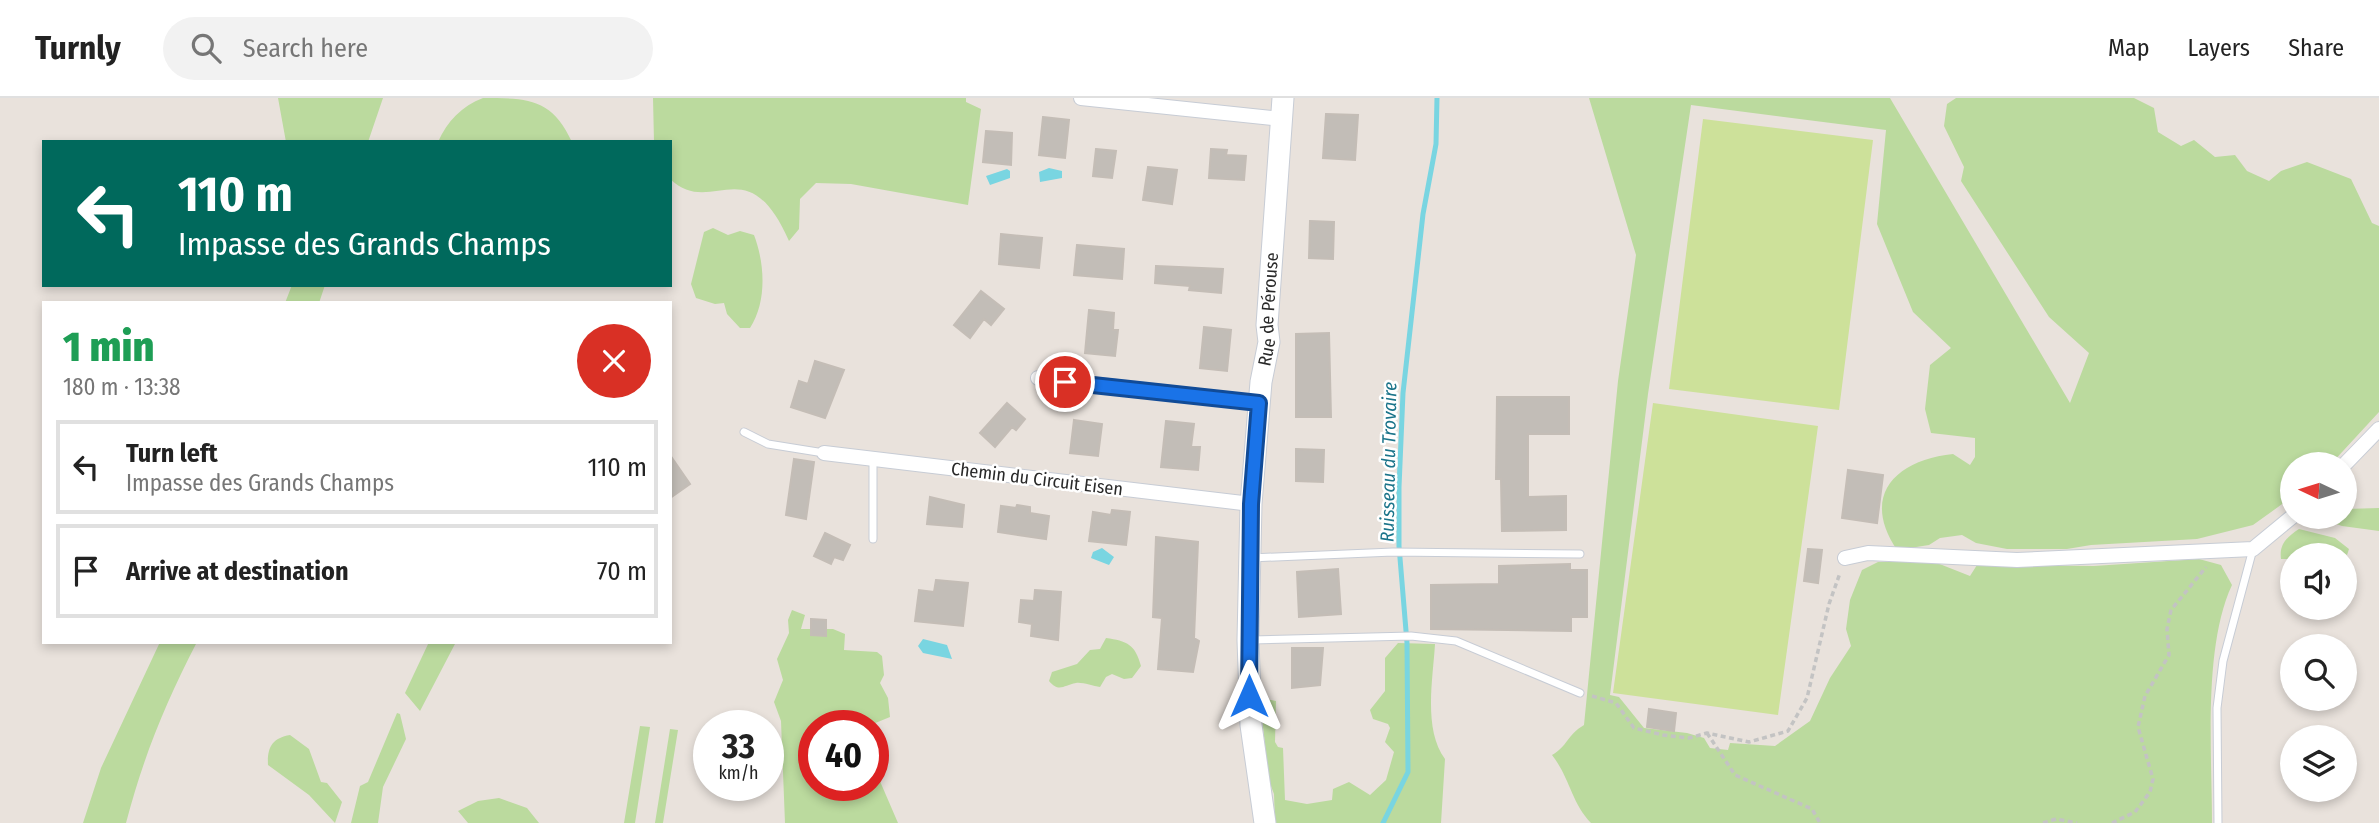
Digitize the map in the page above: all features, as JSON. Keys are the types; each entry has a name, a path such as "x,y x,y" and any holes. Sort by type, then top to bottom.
{"street":[{"path":"1081,98 1282,108"},
{"name":"Rue de Pérouse","path":"1265,823 1249,688 1249,558 1259,403 1269,342 1266,325 1282,108"},
{"path":"1038,378 1259,403"},
{"path":"2357,452 2379,429"},
{"name":"Chemin du Circuit Eisen","path":"824,453 1251,504"},
{"path":"1845,558 1868,553 2017,560 2253,549 2280,527"}],"lane":[{"path":"744,432 768,444 824,453"},
{"path":"873,457 873,539"},
{"path":"2218,823 2217,708 2221,673 2253,549"},
{"path":"1249,558 1393,552 1580,554"},
{"path":"1248,640 1411,636 1455,642 1580,693"}],"path":[{"path":"2112,823 2135,811 2150,792 2153,779 2138,727 2145,696 2169,655 2167,629 2171,610 2217,551"},
{"path":"1580,693 1616,704 1634,728 1689,738 1707,733 1749,742 1788,731 1807,698 1829,604 1845,558"},
{"path":"1707,733 1734,775 1812,809 1820,823"},
{"path":"2043,823 2056,820 2077,823"}],"green space":[{"path":"278,98 383,98 369,140 286,140"},
{"path":"483,98 525,100 547,109 564,127 571,140 439,140 446,127 468,105"},
{"path":"653,98 966,98 966,102 981,109 968,205 851,184 816,183 800,199 799,229 789,241 774,213 759,197 744,190 700,192 685,189 672,180 672,140 654,140"},
{"path":"1589,98 1890,98 2070,403 2089,353 2049,317 1961,181 1964,167 1944,126 1947,104 1956,98 2134,98 2154,108 2158,132 2181,146 2194,140 2215,157 2235,155 2247,171 2269,181 2281,171 2307,162 2351,179 2372,223 2379,226 2379,412 2342,452 2280,452 2280,506 2253,525 2197,539 2091,545 2067,549 2007,549 1976,543 1962,535 1940,538 1929,545 1897,550 1886,530 1882,513 1883,497 1890,484 1900,473 1933,458 1953,454 1970,465 1975,457 1975,438 1931,433 1925,409 1930,365 1951,348 1913,312 1877,224 1886,130 1691,105 1648,394 1610,695 1619,697 1644,728 1687,733 1704,738 1710,748 1728,750 1730,743 1775,746 1810,721 1830,678 1851,646 1846,629 1850,600 1862,570 1878,562 1932,561 1970,576 1977,565 2094,566 2199,559 2221,565 2232,585 2223,610 2213,669 2212,823 1591,823 1579,807 1552,755 1584,725 1618,381 1636,255"},
{"path":"1703,119 1873,140 1839,410 1669,389"},
{"path":"713,228 728,235 740,231 754,235 762,270 762,295 756,318 750,328 740,328 727,314 724,303 715,304 696,298 691,284 704,232"},
{"path":"291,287 324,287 320,301 286,301"},
{"path":"1653,403 1818,426 1778,715 1613,693"},
{"path":"2379,508 2379,531 2357,528 2357,509"},
{"path":"2299,529 2335,538 2341,543 2284,543"},
{"path":"792,610 805,615 801,629 833,629 845,634 844,650 877,652 882,656 884,675 880,683 888,698 890,717 889,710 798,710 798,801 889,801 898,823 785,823 784,710 777,710 774,702 783,680 777,659 789,633 788,620"},
{"path":"1106,638 1125,642 1133,648 1141,666 1132,678 1124,679 1112,674 1106,677 1100,687 1078,683 1056,687 1049,681 1052,672 1077,664 1090,650 1100,649"},
{"path":"1398,643 1435,644 1431,688 1432,719 1438,747 1445,759 1441,823 1275,823 1274,794 1269,781 1261,709 1266,699 1276,701 1275,742 1278,747 1283,748 1285,800 1307,804 1332,800 1333,789 1349,782 1370,795 1386,780 1394,752 1385,742 1390,728 1388,724 1373,719 1370,710 1385,691 1385,658"},
{"path":"159,644 196,644 156,730 126,823 83,823 101,768"},
{"path":"428,644 455,644 420,711 405,693"},
{"path":"397,713 400,714 406,739 383,787 378,823 351,823 360,786 368,782"},
{"path":"640,726 650,727 635,823 624,823"},
{"path":"670,729 678,730 663,823 655,823"},
{"path":"290,735 309,749 321,782 327,783 342,802 335,823 309,795 268,765 268,754 272,745"},
{"path":"499,798 527,808 539,823 468,823 458,811 478,801"}],"water":[{"path":"1049,168 1062,171 1062,178 1040,182 1039,172"},
{"path":"1007,169 1010,171 1010,178 990,185 986,176"},
{"path":"1102,548 1114,557 1109,565 1091,558 1093,552"},
{"path":"923,639 947,645 952,659 923,653 918,646"}],"building":[{"path":"1326,114 1358,115 1355,160 1323,158"},
{"path":"1043,117 1069,120 1065,158 1039,155"},
{"path":"986,131 1012,133 1011,165 983,162"},
{"path":"1096,149 1116,151 1112,178 1093,176"},
{"path":"1211,149 1227,150 1226,155 1246,156 1244,180 1209,178"},
{"path":"1148,167 1177,170 1172,204 1143,200"},
{"path":"1310,221 1334,222 1333,259 1309,258"},
{"path":"1001,234 1042,238 1039,268 999,264"},
{"path":"1077,245 1124,249 1122,279 1074,275"},
{"path":"1156,266 1223,269 1221,293 1189,290 1190,286 1155,283"},
{"path":"981,291 1004,309 991,325 984,319 970,338 954,325"},
{"path":"1089,310 1114,313 1113,330 1118,330 1115,356 1085,353"},
{"path":"1204,327 1231,330 1227,371 1200,368"},
{"path":"1329,333 1331,417 1296,417 1296,334"},
{"path":"815,361 844,370 825,418 791,407 799,381 808,384"},
{"path":"1497,397 1569,397 1569,434 1528,434 1528,497 1566,496 1566,530 1502,531 1501,479 1496,479"},
{"path":"1007,403 1025,419 1016,430 1012,427 995,447 980,433"},
{"path":"1074,420 1102,424 1098,456 1070,453"},
{"path":"1166,421 1194,424 1191,447 1200,447 1198,470 1161,467"},
{"path":"1296,449 1324,450 1323,482 1296,481"},
{"path":"672,458 690,484 672,497"},
{"path":"794,459 814,462 806,519 786,515"},
{"path":"1848,470 1883,475 1877,523 1842,518"},
{"path":"930,497 964,505 962,527 927,524"},
{"path":"1017,505 1030,507 1030,513 1049,516 1046,539 998,532 1001,506 1016,508"},
{"path":"1112,510 1130,512 1126,545 1089,541 1093,512 1111,515"},
{"path":"825,533 850,545 843,560 834,557 831,564 814,556"},
{"path":"1156,537 1198,542 1194,638 1199,641 1193,672 1158,669 1162,618 1153,617"},
{"path":"1808,549 1822,550 1818,583 1804,581"},
{"path":"1570,564 1570,570 1587,570 1587,617 1571,617 1571,631 1431,629 1431,585 1499,584 1499,566"},
{"path":"1338,569 1341,614 1299,617 1297,572"},
{"path":"936,580 968,583 963,626 915,621 919,590 934,592"},
{"path":"1035,590 1061,592 1058,640 1031,636 1032,624 1019,622 1021,600 1034,601"},
{"path":"811,619 826,620 826,636 811,635"},
{"path":"1292,648 1323,648 1320,685 1292,688"},
{"path":"1649,709 1676,713 1674,731 1647,727"}],"waterway":[{"name":"Ruisseau du Trovaire","path":"1383,823 1408,772 1407,643 1399,546 1403,393 1423,214 1436,144 1437,98"}],"route":[{"path":"1065,382 1259,403 1249,558 1249,696"}]}
